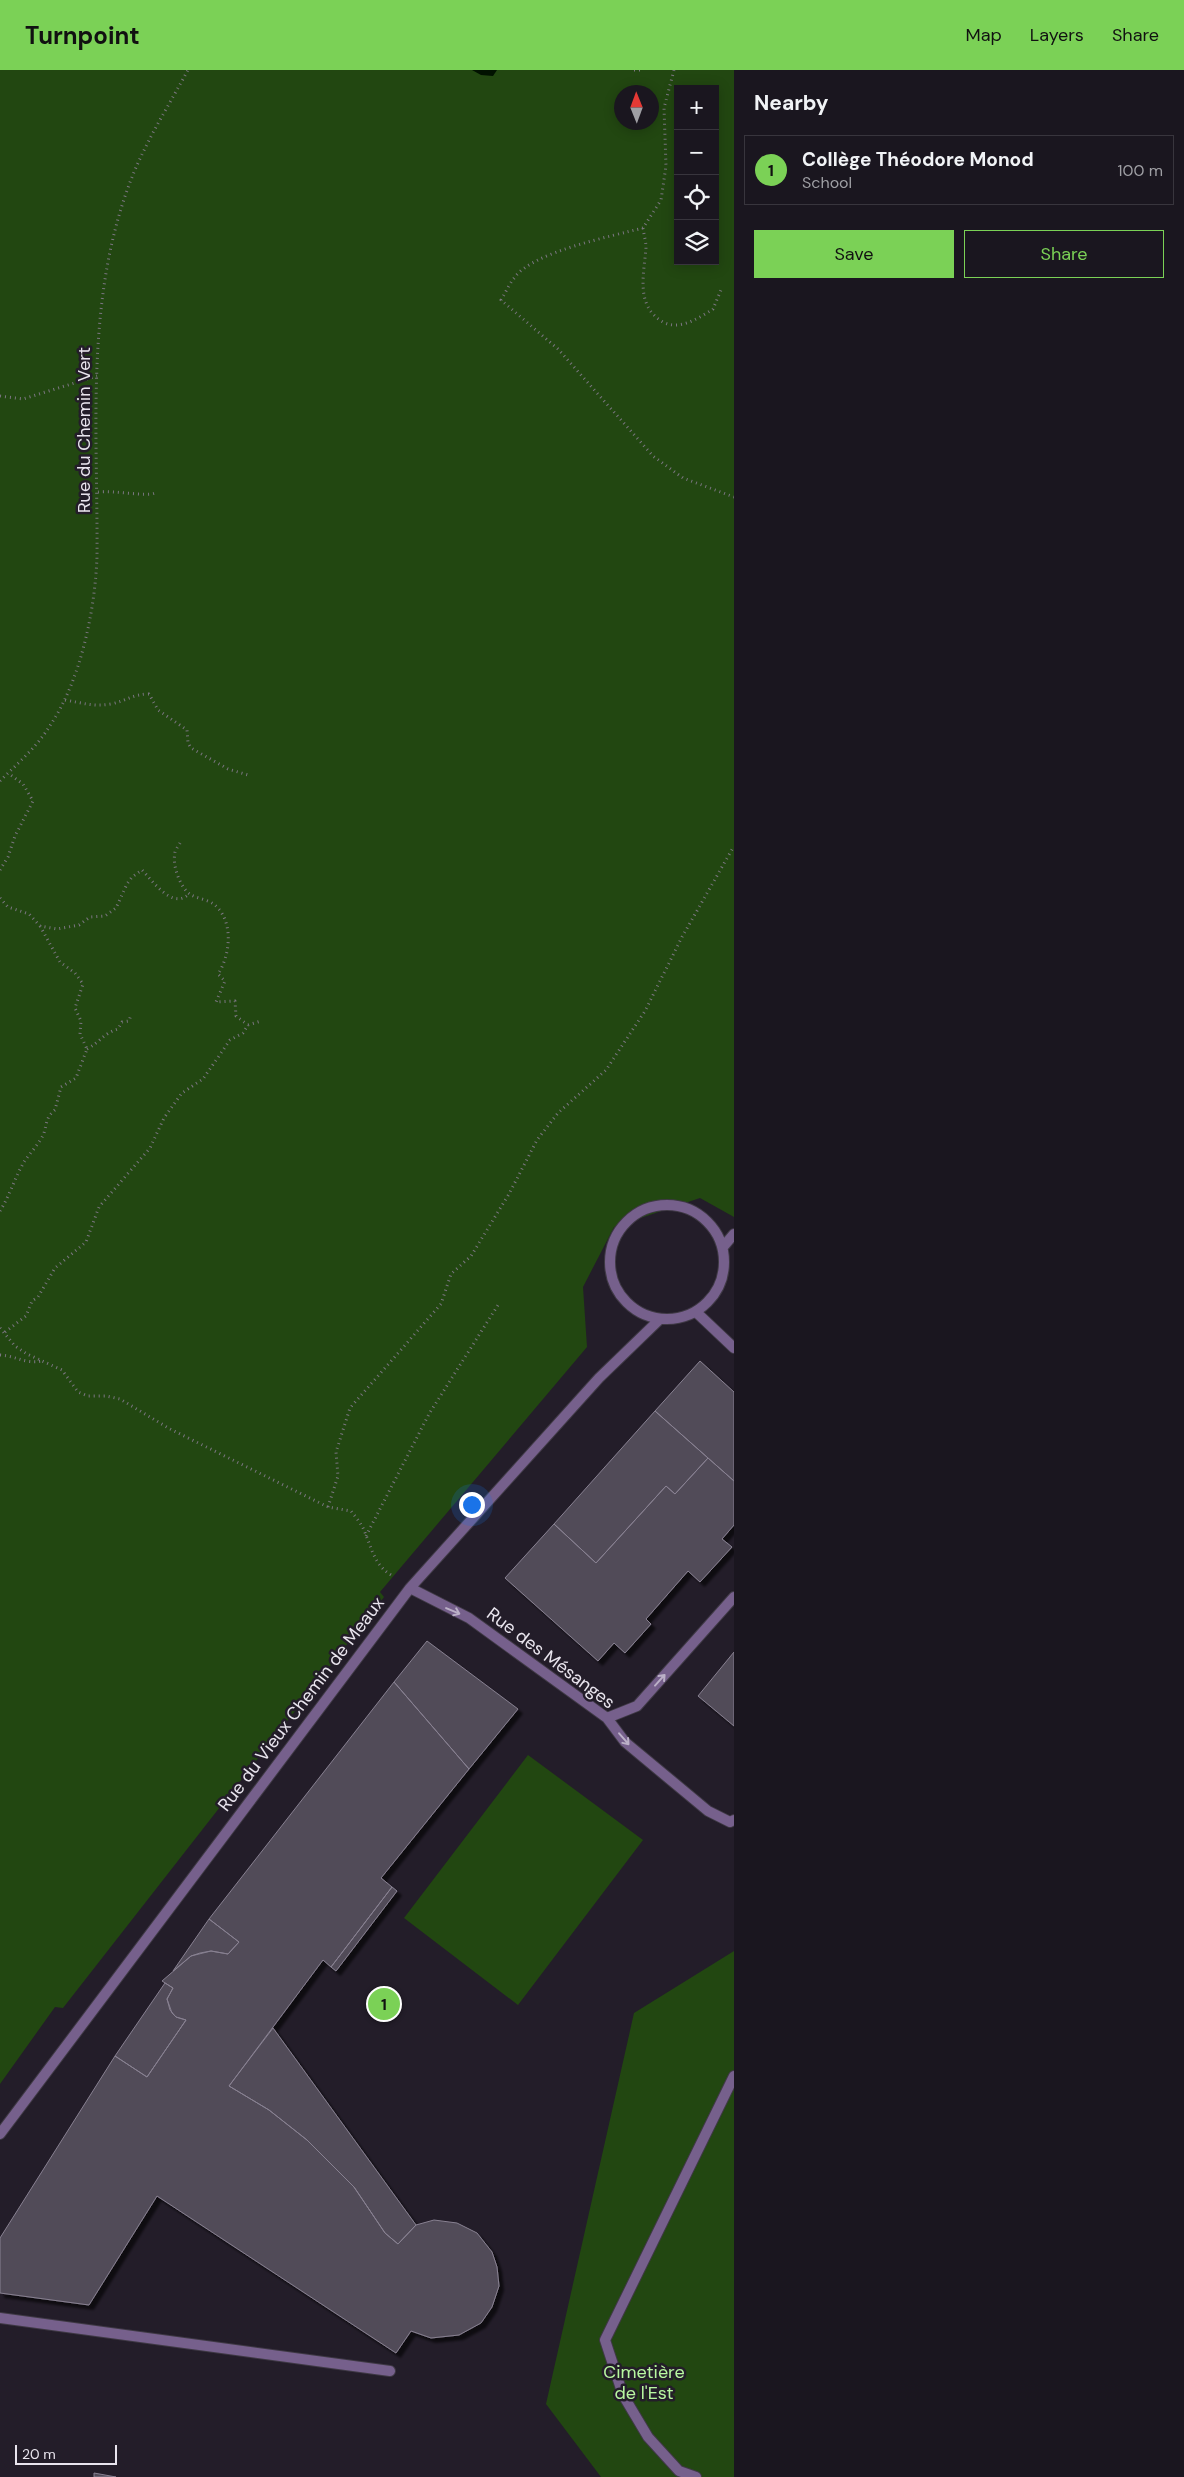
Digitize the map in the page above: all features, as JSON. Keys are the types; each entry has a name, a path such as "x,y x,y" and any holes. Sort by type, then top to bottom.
{"street":[{"path":"666,1205 684,1208 701,1216 714,1230 723,1247 725,1265 721,1284 711,1300 696,1312 678,1319 659,1320 641,1314 626,1303 615,1287 610,1269 611,1250 618,1232 630,1218 647,1208 666,1205"},
{"path":"723,1247 734,1234"},
{"path":"696,1312 734,1348"},
{"name":"Rue du Vieux Chemin de Meaux","path":"0,2134 410,1588 599,1378 659,1320"},
{"name":"Rue des Mésanges","path":"410,1588 469,1618 607,1718 625,1742 708,1811 730,1822 734,1820"},
{"path":"607,1718 637,1706 734,1597"},
{"path":"696,2477 678,2472 648,2437 622,2395 605,2340 734,2076"},
{"path":"0,2318 390,2371"}],"path":[{"name":"Rue du Chemin Vert","path":"0,781 35,746 51,725 65,700 90,624 96,590 98,333 105,277 129,185 149,141 188,70"},
{"path":"634,70 642,70"},
{"path":"674,70 664,108 666,166 661,200 643,228 646,246 643,267 644,297 652,316 669,325 683,324 714,309 721,290"},
{"path":"643,228 573,246 543,258 516,275 501,300 558,349 653,456 683,478 734,497"},
{"path":"0,396 23,399 97,376"},
{"path":"98,492 130,492 150,495 155,493"},
{"path":"65,700 91,706 113,704 135,694 149,694 158,710 176,720 187,730 188,743 191,748 228,769 248,774"},
{"path":"0,870 8,857 15,836 33,801 23,784 8,773"},
{"path":"180,842 175,852 176,868 189,894 215,905 224,917 228,943 226,962 218,974 224,981 216,1002 235,1001 236,1016 248,1025"},
{"path":"328,1506 338,1476 336,1452 350,1408 441,1304 451,1274 471,1256 537,1140 558,1113 606,1070 645,1011 682,937 734,846"},
{"path":"40,926 57,929 79,925 90,917 105,916 116,908 132,876 142,870 163,892 177,899 184,898 189,894"},
{"path":"0,898 8,907 29,914 40,926 60,962 75,974 82,984 75,1008 80,1021 80,1034 88,1049"},
{"path":"0,1211 11,1193 23,1164 44,1133 45,1122 55,1110 61,1087 76,1078 88,1049 96,1044 107,1032 118,1029 122,1022 129,1021 131,1015"},
{"path":"5,1332 26,1316 32,1301 38,1297 55,1268 86,1242 99,1207 150,1148 164,1118 182,1093 203,1079 230,1040 243,1033 248,1025 261,1021"},
{"path":"366,1536 425,1422 498,1305"},
{"path":"0,1328 15,1346 27,1354 62,1370 78,1392 88,1396 106,1396 120,1399 170,1429 328,1506 351,1511 362,1526 373,1554 386,1572 410,1588"},
{"path":"0,1355 12,1356 20,1361 32,1363 45,1361"}],"green space":[{"path":"0,70 734,70 734,1217 700,1198 614,1227 583,1287 587,1347 380,1592 384,1597 63,2008 55,2007 0,2084"},
{"path":"528,1755 643,1840 518,2005 404,1918"},
{"name":"Cimetière de l'Est","path":"734,1951 734,2477 601,2477 546,2404 634,2013"}],"shaded area":[{"path":"472,70 497,70 493,76 481,75"}],"building":[{"path":"700,1361 734,1392 734,1481 655,1411"},
{"path":"655,1411 708,1458 675,1494 666,1486 596,1563 554,1524"},
{"path":"708,1458 734,1481 734,1525 722,1539 732,1547 700,1582 688,1571 646,1619 651,1624 625,1653 614,1643 598,1661 505,1578 554,1524 596,1563 666,1486 675,1494"},
{"path":"427,1641 518,1709 469,1769 394,1682"},
{"path":"734,1652 734,1726 698,1696"},
{"path":"394,1682 469,1769 381,1878 392,1887 331,1967 323,1960 229,2086 269,2110 307,2140 354,2187 385,2233 398,2244 416,2225 434,2220 457,2223 477,2233 492,2252 497,2267 499,2286 492,2307 481,2323 459,2335 431,2338 411,2331 396,2353 157,2196 89,2305 0,2293 0,2238 115,2056 147,2077 186,2020 176,2017 172,2013 167,1999 173,1988 162,1981 191,1956 211,1951 228,1954 239,1942 209,1919"},
{"path":"392,1887 397,1891 336,1971 331,1967"},
{"path":"209,1919 239,1942 228,1954 211,1951 200,1953 191,1956 173,1971"},
{"path":"165,1983 173,1988 167,1999 170,2010 176,2017 186,2020 147,2077 115,2056"},
{"path":"273,2028 416,2225 398,2244 385,2233 354,2187 307,2140 269,2110 229,2086"},
{"path":"94,2473 116,2477 94,2477"}],"place":[{"name":"Collège Théodore Monod","path":"384,2004"}]}
